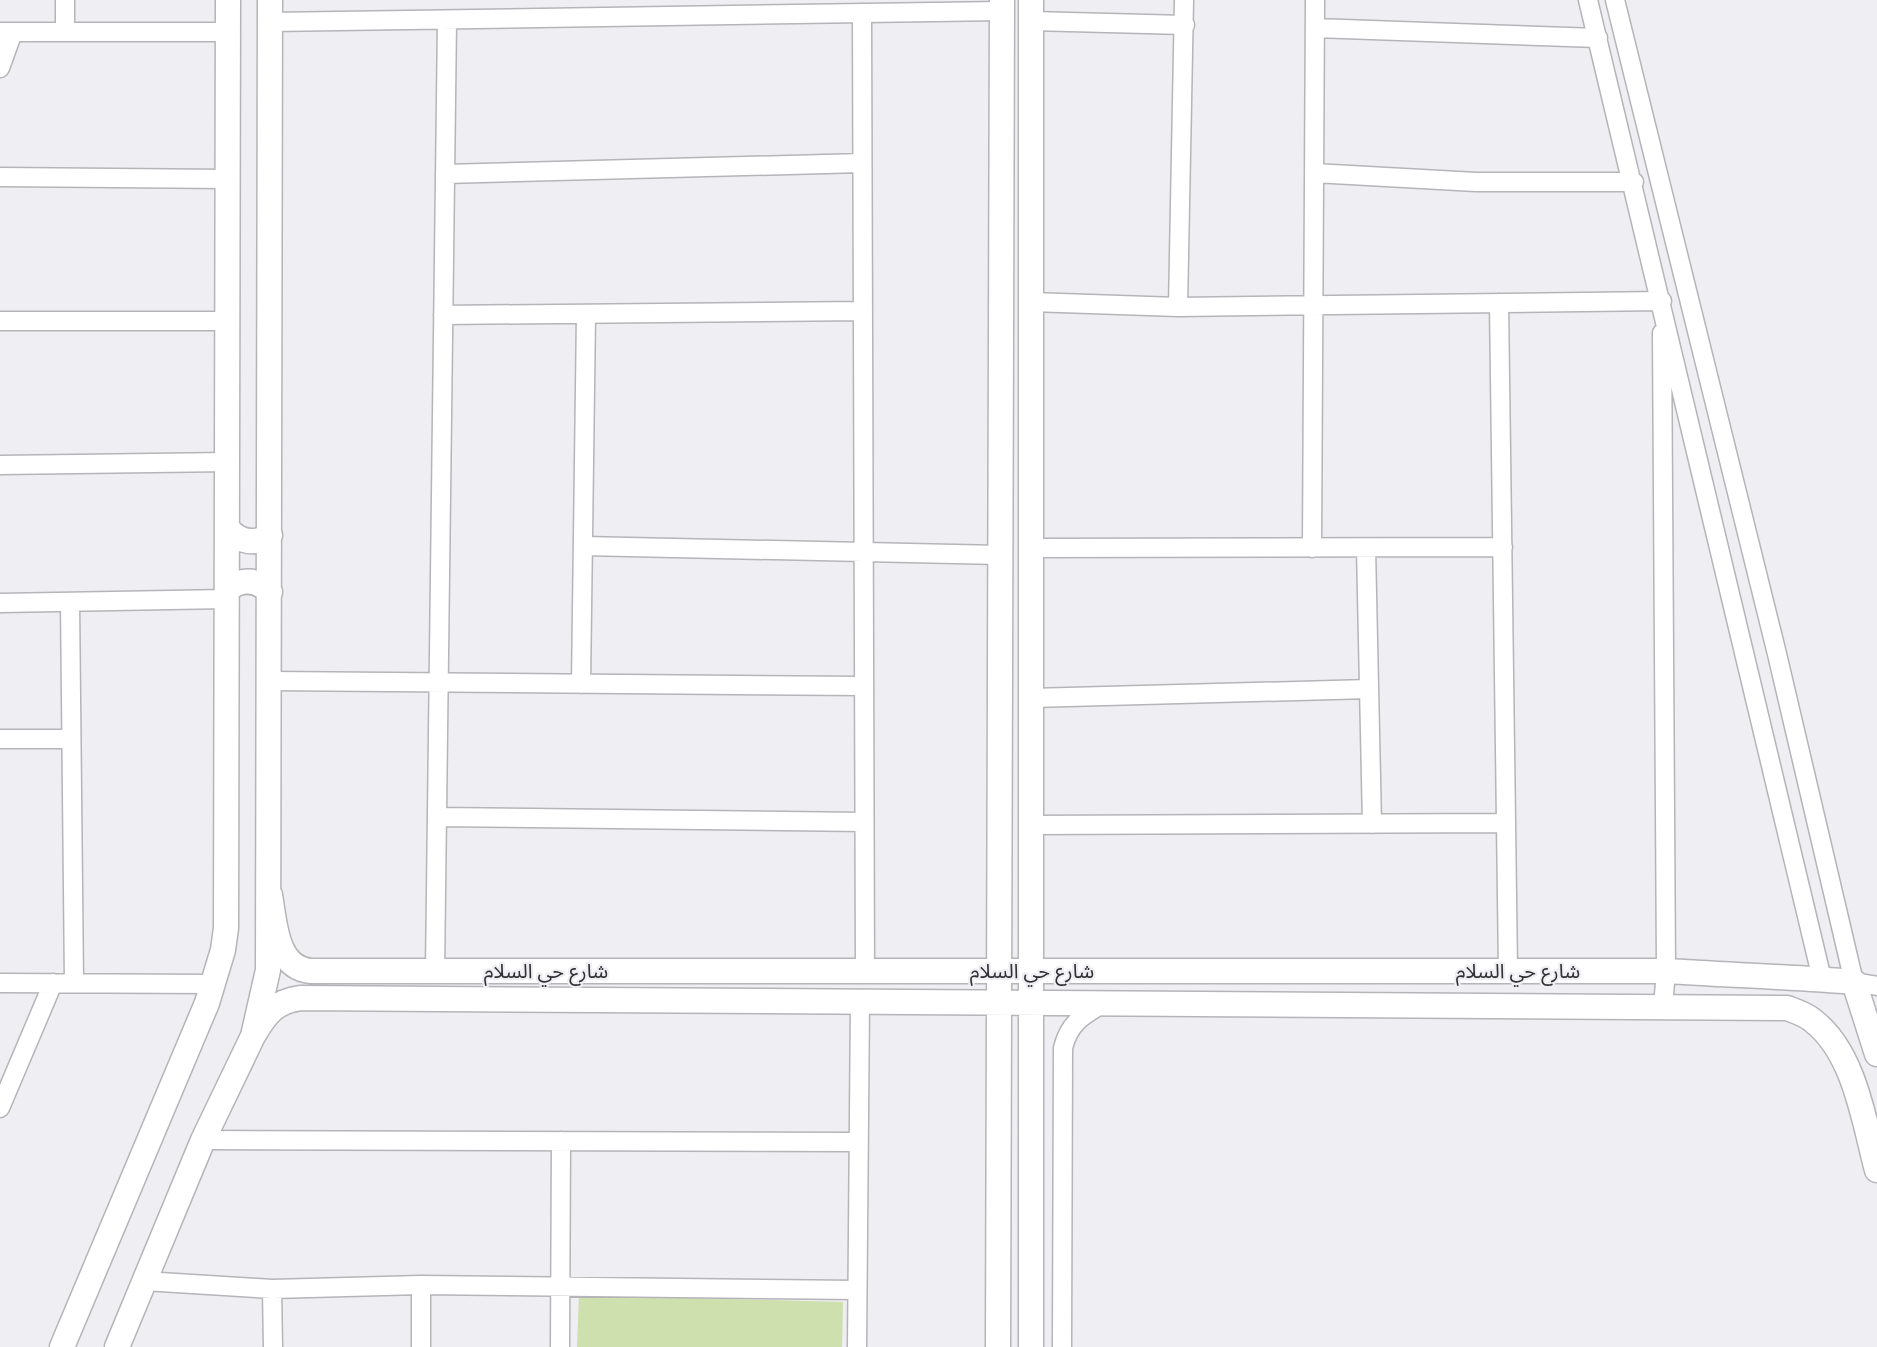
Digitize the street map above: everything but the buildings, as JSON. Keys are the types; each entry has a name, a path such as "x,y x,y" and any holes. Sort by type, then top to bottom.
{"main road":[{"path":"62,1347 213,984 223,950 227,899 228,0"},
{"path":"998,1347 1002,6"},
{"path":"1031,10 1031,1347"},
{"path":"253,1036 268,970 270,895 270,11"},
{"path":"1002,152 1008,161 1018,164 1031,155"},
{"path":"1002,179 1015,171 1025,174 1030,183"},
{"path":"228,529 240,539 248,541 263,539 270,535"},
{"path":"227,594 241,581 264,586 270,592"},
{"name":"شارع حي السلام","path":"270,895 279,941 287,961 297,968 311,972 944,971 1000,960 1031,971 1666,971 1822,979 1866,984"},
{"path":"1000,960 1024,956 1030,946"},
{"path":"363,998 360,984 365,971"},
{"path":"942,1002 948,987 944,971"},
{"path":"1866,984 1877,1054"},
{"path":"117,1347 203,1140 253,1036 268,1013 290,999 1787,1008 1811,1019 1829,1037 1844,1063 1856,1094 1877,1170"},
{"path":"999,1031 1008,1022 1019,1021 1029,1029 1030,1035"}],"street":[{"path":"64,32 65,0"},
{"path":"1178,307 1184,0"},
{"path":"1312,548 1315,0"},
{"path":"1588,0 1634,183 1822,979"},
{"path":"1616,0 1766,608 1866,984"},
{"path":"270,11 447,20 861,13 1002,6"},
{"path":"1031,10 1185,26"},
{"path":"861,13 865,971"},
{"path":"435,971 447,20"},
{"path":"1315,27 1598,38"},
{"path":"0,68 7,32 228,32"},
{"path":"445,174 862,163"},
{"path":"1314,173 1476,182 1634,183"},
{"path":"0,177 228,179"},
{"path":"1031,302 1178,307 1662,301"},
{"path":"1662,301 1666,971 1663,1006"},
{"path":"1499,303 1508,971"},
{"path":"443,315 862,311"},
{"path":"581,684 586,314"},
{"path":"0,321 228,321"},
{"path":"0,465 229,462"},
{"path":"583,546 1000,555"},
{"path":"1031,548 1503,547"},
{"path":"1366,548 1372,824"},
{"path":"0,603 227,594"},
{"path":"70,602 75,983"},
{"path":"270,681 864,686"},
{"path":"1031,698 1369,689"},
{"path":"0,739 71,739"},
{"path":"437,817 864,822"},
{"path":"1031,825 1506,823"},
{"path":"0,983 213,984"},
{"path":"0,1108 52,983"},
{"path":"857,1347 860,1001"},
{"path":"1062,1347 1063,1048 1066,1032 1074,1022 1105,1003"},
{"path":"203,1140 859,1142"},
{"path":"560,1347 561,1141"},
{"path":"144,1281 272,1289 421,1285 857,1290"},
{"path":"421,1285 421,1347"},
{"path":"272,1289 273,1347"}],"green space":[{"path":"579,1295 843,1302 842,1347 577,1347"}]}
